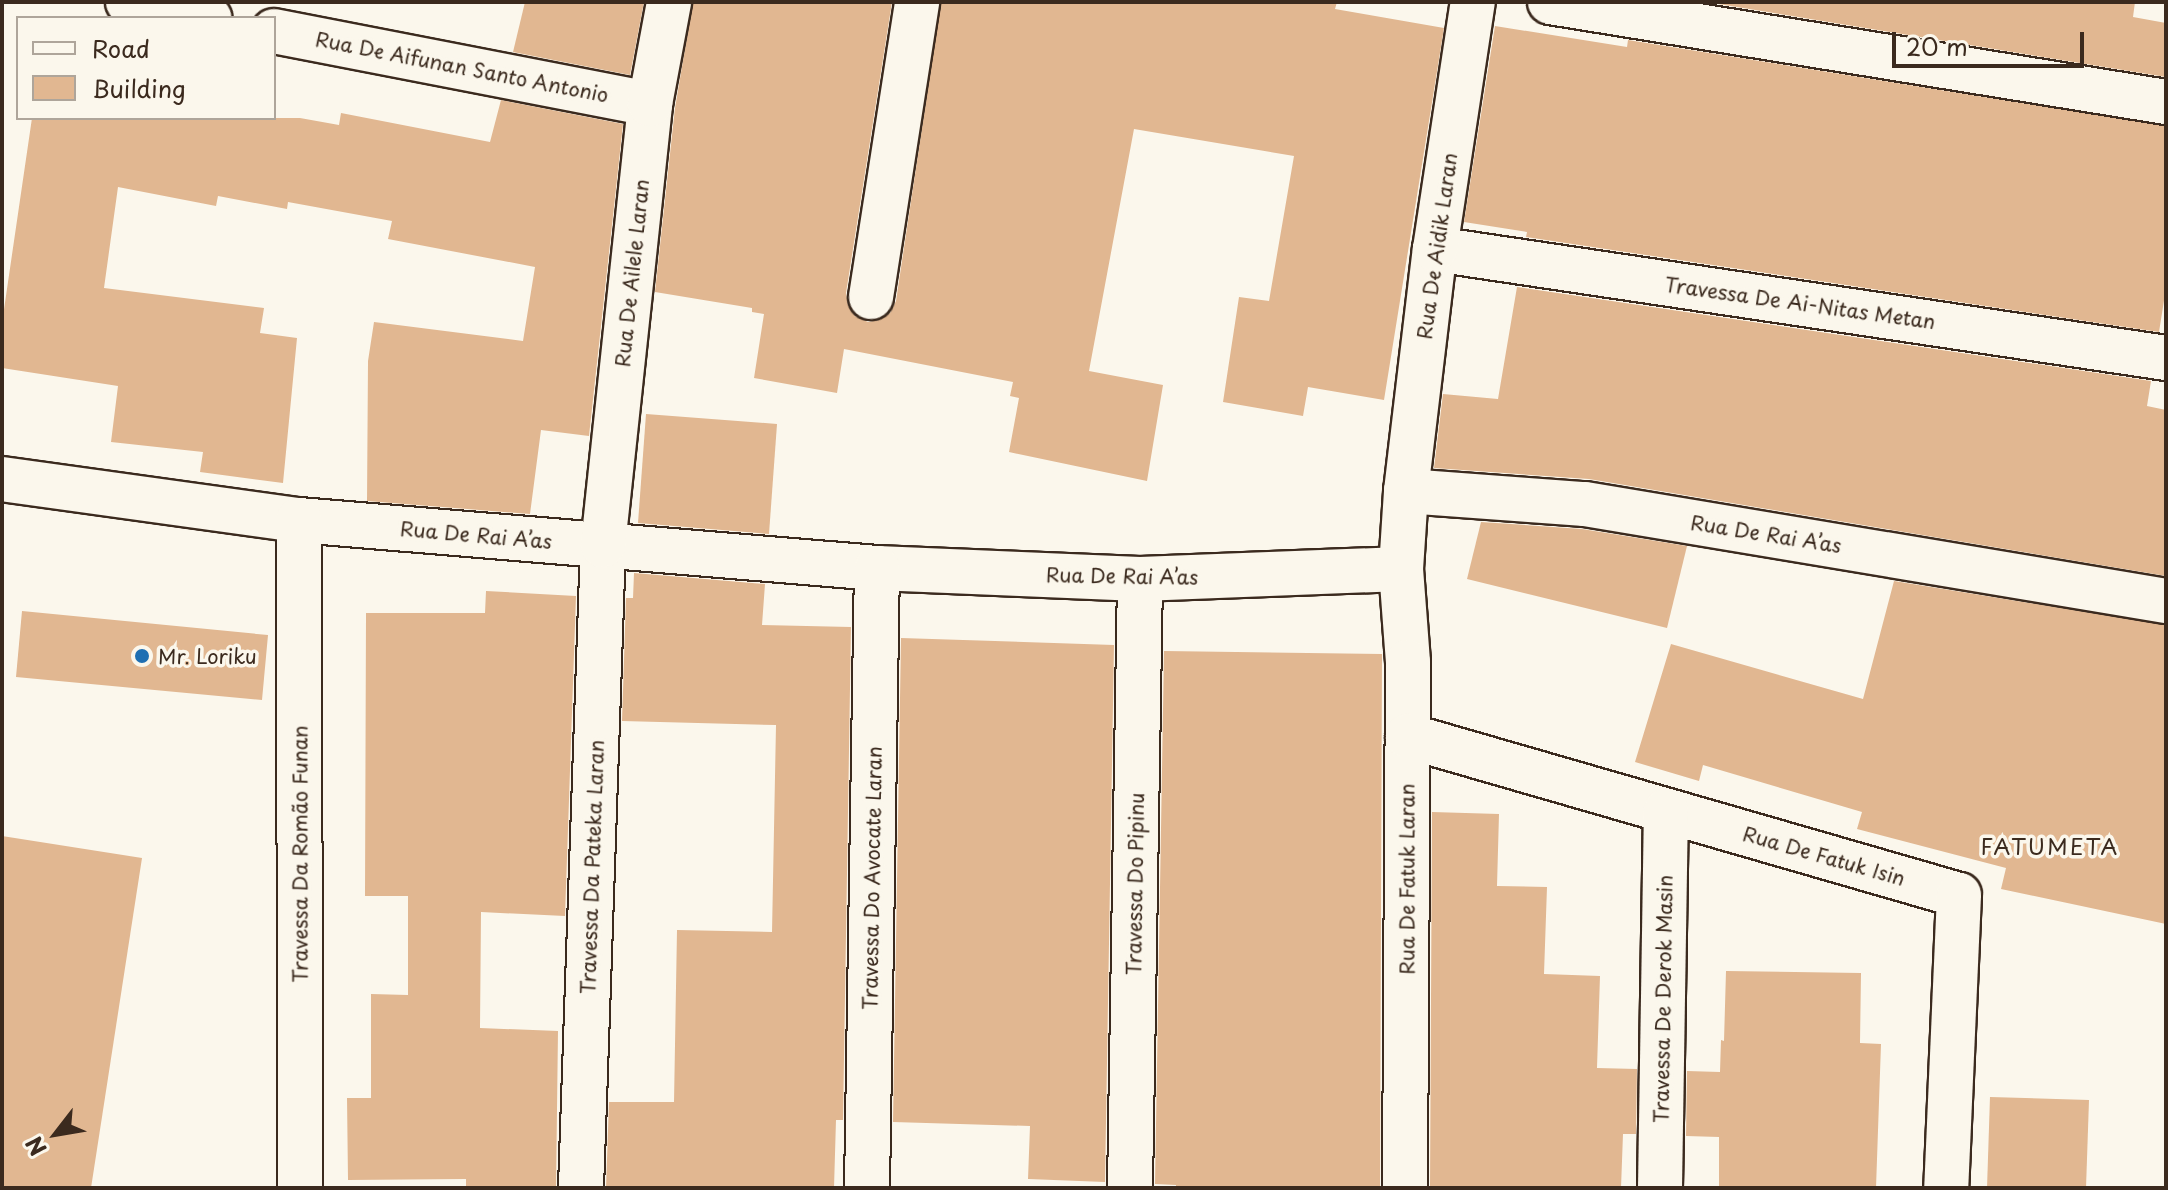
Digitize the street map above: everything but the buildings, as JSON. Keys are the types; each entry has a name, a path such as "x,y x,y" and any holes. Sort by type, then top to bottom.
{"street":[{"path":"128,2 199,16"},
{"name":"Rua De Ailele Laran","path":"603,545 650,104 669,2"},
{"path":"871,297 917,2"},
{"name":"Rua De Aidik Laran","path":"1406,491 1435,249 1473,2"},
{"path":"1550,2 2166,102"},
{"name":"Rua De Aifunan Santo Antonio","path":"276,31 650,104"},
{"name":"Travessa De Ai-Nitas Metan","path":"1435,249 2166,358"},
{"name":"Rua De Rai A’as","path":"2,479 299,520 877,568 1140,579 1401,569"},
{"path":"1401,569 1406,491"},
{"name":"Rua De Rai A’as","path":"1406,491 1585,504 2166,601"},
{"name":"Travessa Da Romão Funan","path":"299,520 300,1188"},
{"name":"Travessa Da Pateka Laran","path":"581,1188 603,545"},
{"name":"Travessa Do Avocate Laran","path":"867,1188 877,568"},
{"name":"Rua De Fatuk Laran","path":"1401,569 1408,662 1405,1188"},
{"name":"Travessa Do Pipinu","path":"1130,1188 1140,579"},
{"name":"Rua De Fatuk Isin","path":"1408,736 1959,895 1946,1188"},
{"name":"Travessa De Derok Masin","path":"1660,1188 1666,811"}],"place":[{"name":"Mr. Loriku","path":"142,656"}],"district":[{"name":"FATUMETA","path":"2050,846"}]}
